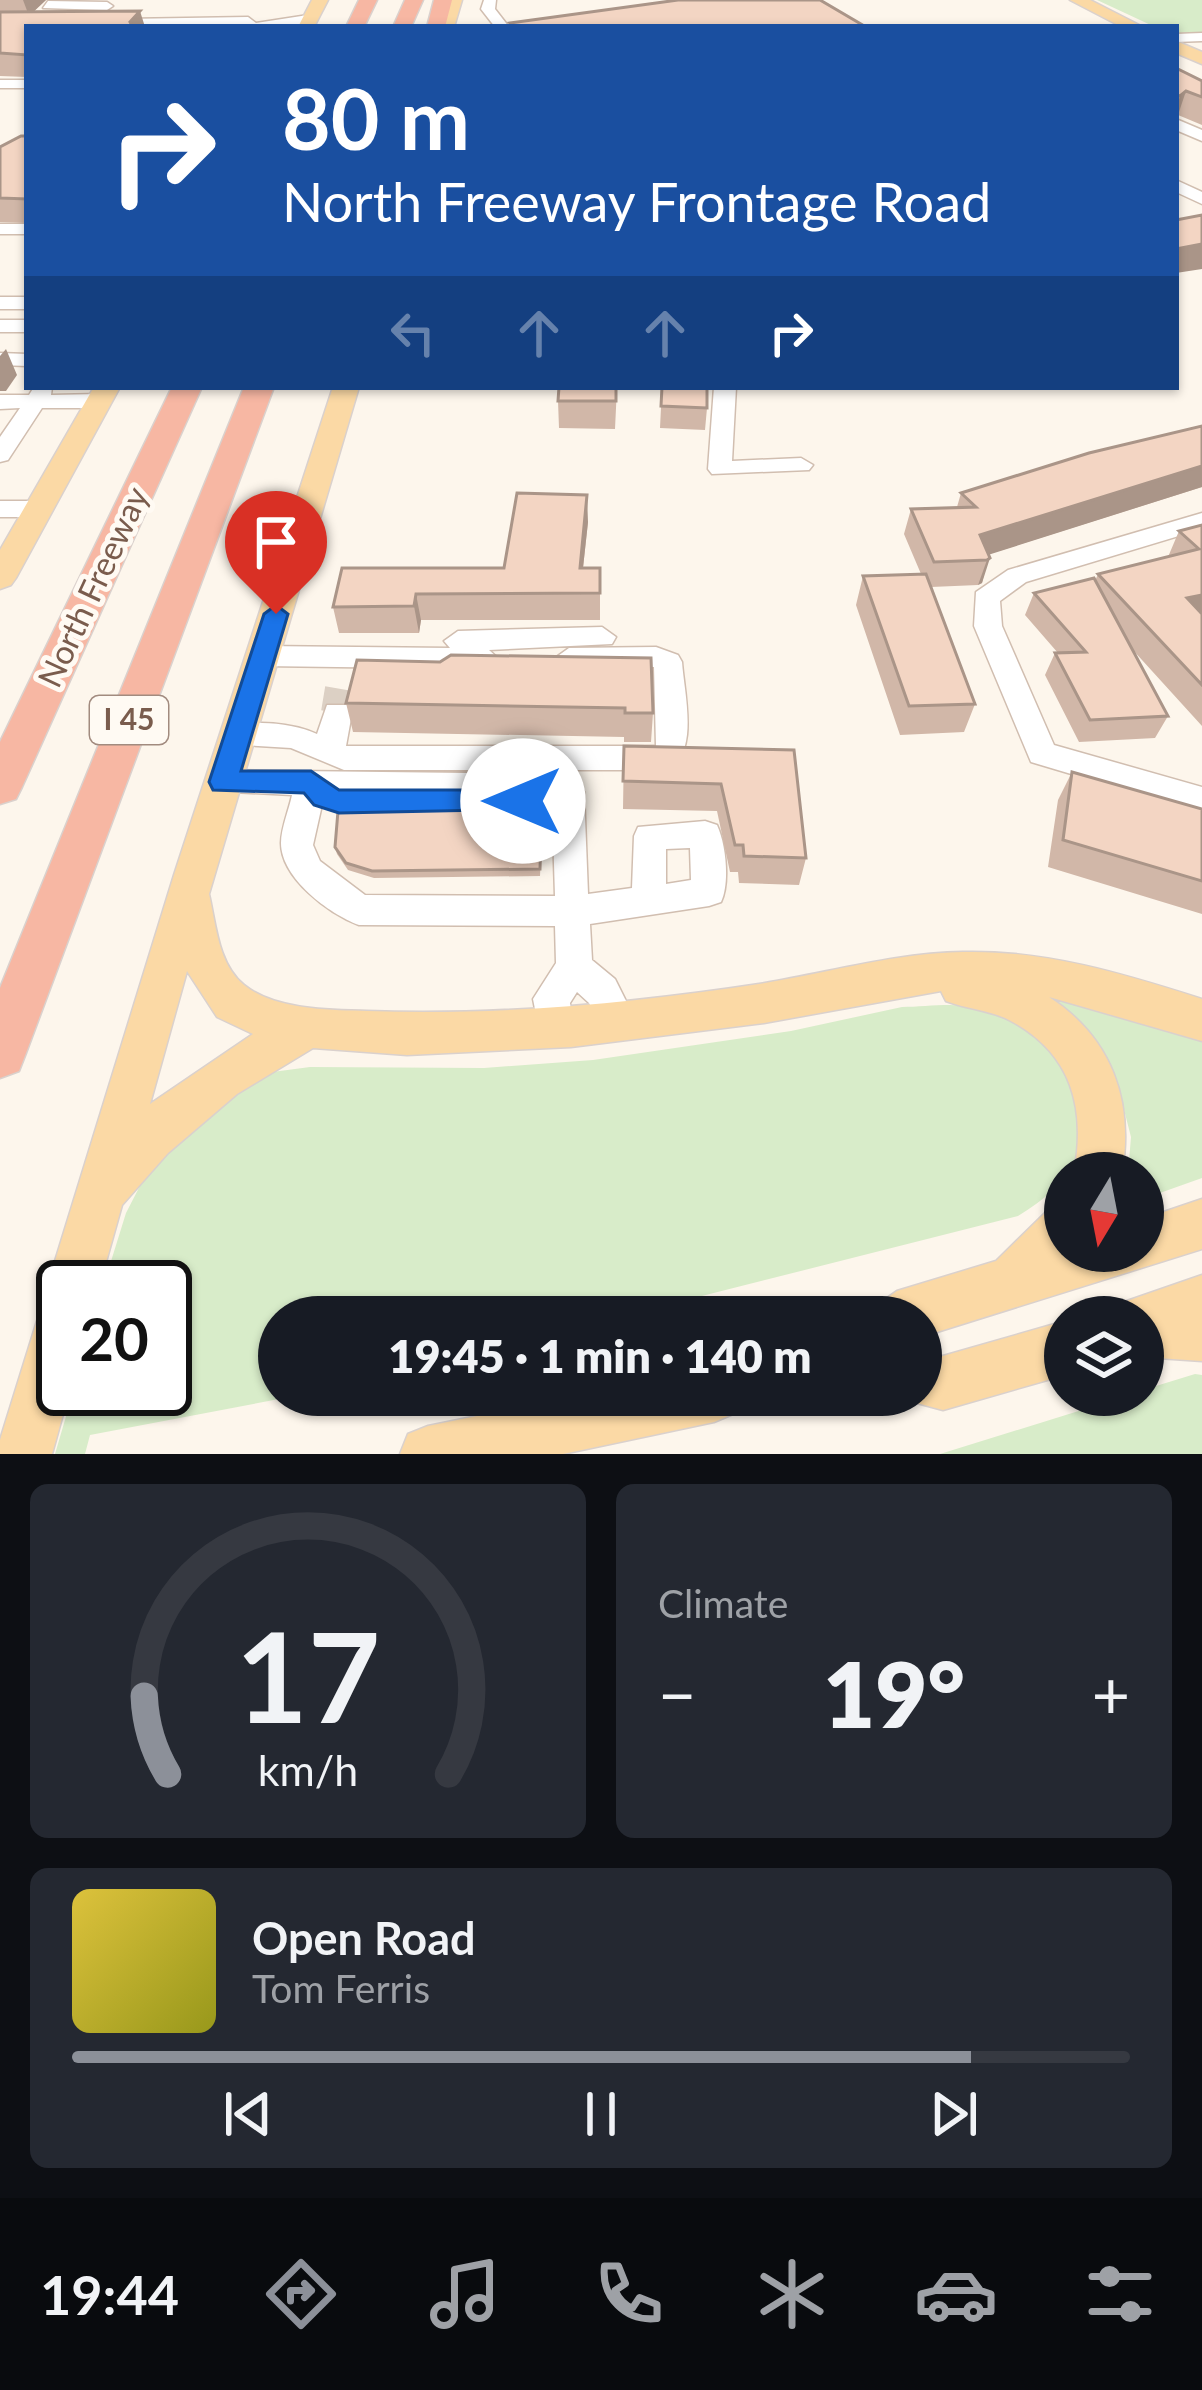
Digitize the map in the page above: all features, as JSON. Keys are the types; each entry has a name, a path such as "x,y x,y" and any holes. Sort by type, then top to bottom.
{"highway":[{"name":"North Freeway","path":"0,787 186,390"},
{"name":"I 45","path":"0,1053 258,390"}],"main road":[{"path":"307,23 320,0"},
{"path":"1078,0 1129,24"},
{"path":"81,1260 345,390"},
{"path":"0,578 103,394"},
{"path":"189,895 202,958 232,1003 302,1031 436,1034 554,1027 760,1004 961,970 1048,975 1202,1020"},
{"path":"886,981 979,989 1031,1005 1070,1037 1094,1078 1104,1121 1100,1152"},
{"path":"97,1207 130,1157 183,1102 236,1066 302,1031"},
{"path":"1164,1237 1202,1224"},
{"path":"1008,1283 1044,1249"},
{"path":"942,1302 1046,1272"},
{"path":"1164,1314 1202,1300"},
{"path":"1164,1331 1202,1334"},
{"path":"942,1383 1044,1354"},
{"path":"24,1454 36,1413"},
{"path":"428,1454 612,1416"}],"street":[{"path":"126,24 144,0"},
{"path":"30,15 50,2 110,3"},
{"path":"56,24 78,3"},
{"path":"156,24 250,24"},
{"path":"725,390 720,469 801,465"},
{"path":"0,455 40,394"},
{"path":"0,402 40,394 103,394"},
{"path":"0,509 39,509"},
{"path":"1202,521 1017,576 986,598 988,626 1042,754 1202,800"},
{"path":"329,751 339,701 360,657 397,643 616,637"},
{"path":"238,736 295,737 344,758 664,758 671,750 668,662 656,657 263,656"},
{"path":"223,782 311,782 324,797 339,802 561,794 575,911 574,967 550,1000 554,1027"},
{"path":"311,782 297,845 307,870 359,910 575,911 649,900"},
{"path":"574,967 602,991 617,1019"}],"green space":[{"path":"1097,0 1202,0 1202,32 1179,33 1179,24 1149,24"},
{"path":"1021,984 1202,1033 1202,1178 1164,1192 1164,1152 1130,1152 1131,1137 1120,1094"},
{"path":"968,1006 1005,1018 1047,1047 1062,1066 1078,1111 1079,1152 1044,1152 1044,1198 1018,1216 702,1296 258,1296 258,1403 192,1416 192,1260 111,1260 126,1213 162,1143 265,1073 310,1067 484,1068 593,1060 791,1031 902,1007"},
{"path":"1202,1375 1202,1454 940,1454 1062,1416 1164,1416 1164,1384"},
{"path":"66,1416 190,1416 90,1435 85,1454 55,1454"}],"building":[{"path":"678,0 820,0 861,24 511,24"},
{"path":"140,11 131,24 24,24 24,55 0,53 0,12"},
{"path":"1179,70 1202,81 1202,97 1186,91 1180,96"},
{"path":"24,136 24,199 0,198 0,147"},
{"path":"1202,215 1202,244 1179,248 1179,219"},
{"path":"559,390 616,390 616,401 558,401"},
{"path":"662,390 707,390 707,408 661,406"},
{"path":"1202,426 1202,466 980,535 987,560 934,562 911,509 976,507 961,493 1089,453"},
{"path":"517,493 587,495 580,568 600,568 600,593 416,594 414,606 333,607 342,568 504,568"},
{"path":"1202,525 1202,595 1187,598 1202,614 1202,685 1098,574 1199,549 1179,531"},
{"path":"926,574 975,704 909,706 863,576"},
{"path":"1094,578 1168,716 1090,720 1055,653 1086,652 1034,593"},
{"path":"451,655 651,658 653,713 625,713 625,708 346,703 357,660 440,662"},
{"path":"624,746 794,750 806,858 744,856 743,845 735,845 721,784 623,781"},
{"path":"1072,772 1202,809 1202,881 1063,840"},
{"path":"339,799 542,802 540,869 372,871 346,863 335,847"}],"tunnel":[{"path":"337,713 341,689"}],"route":[{"path":"276,614 223,782 311,782 324,797 339,802 523,801"}]}
